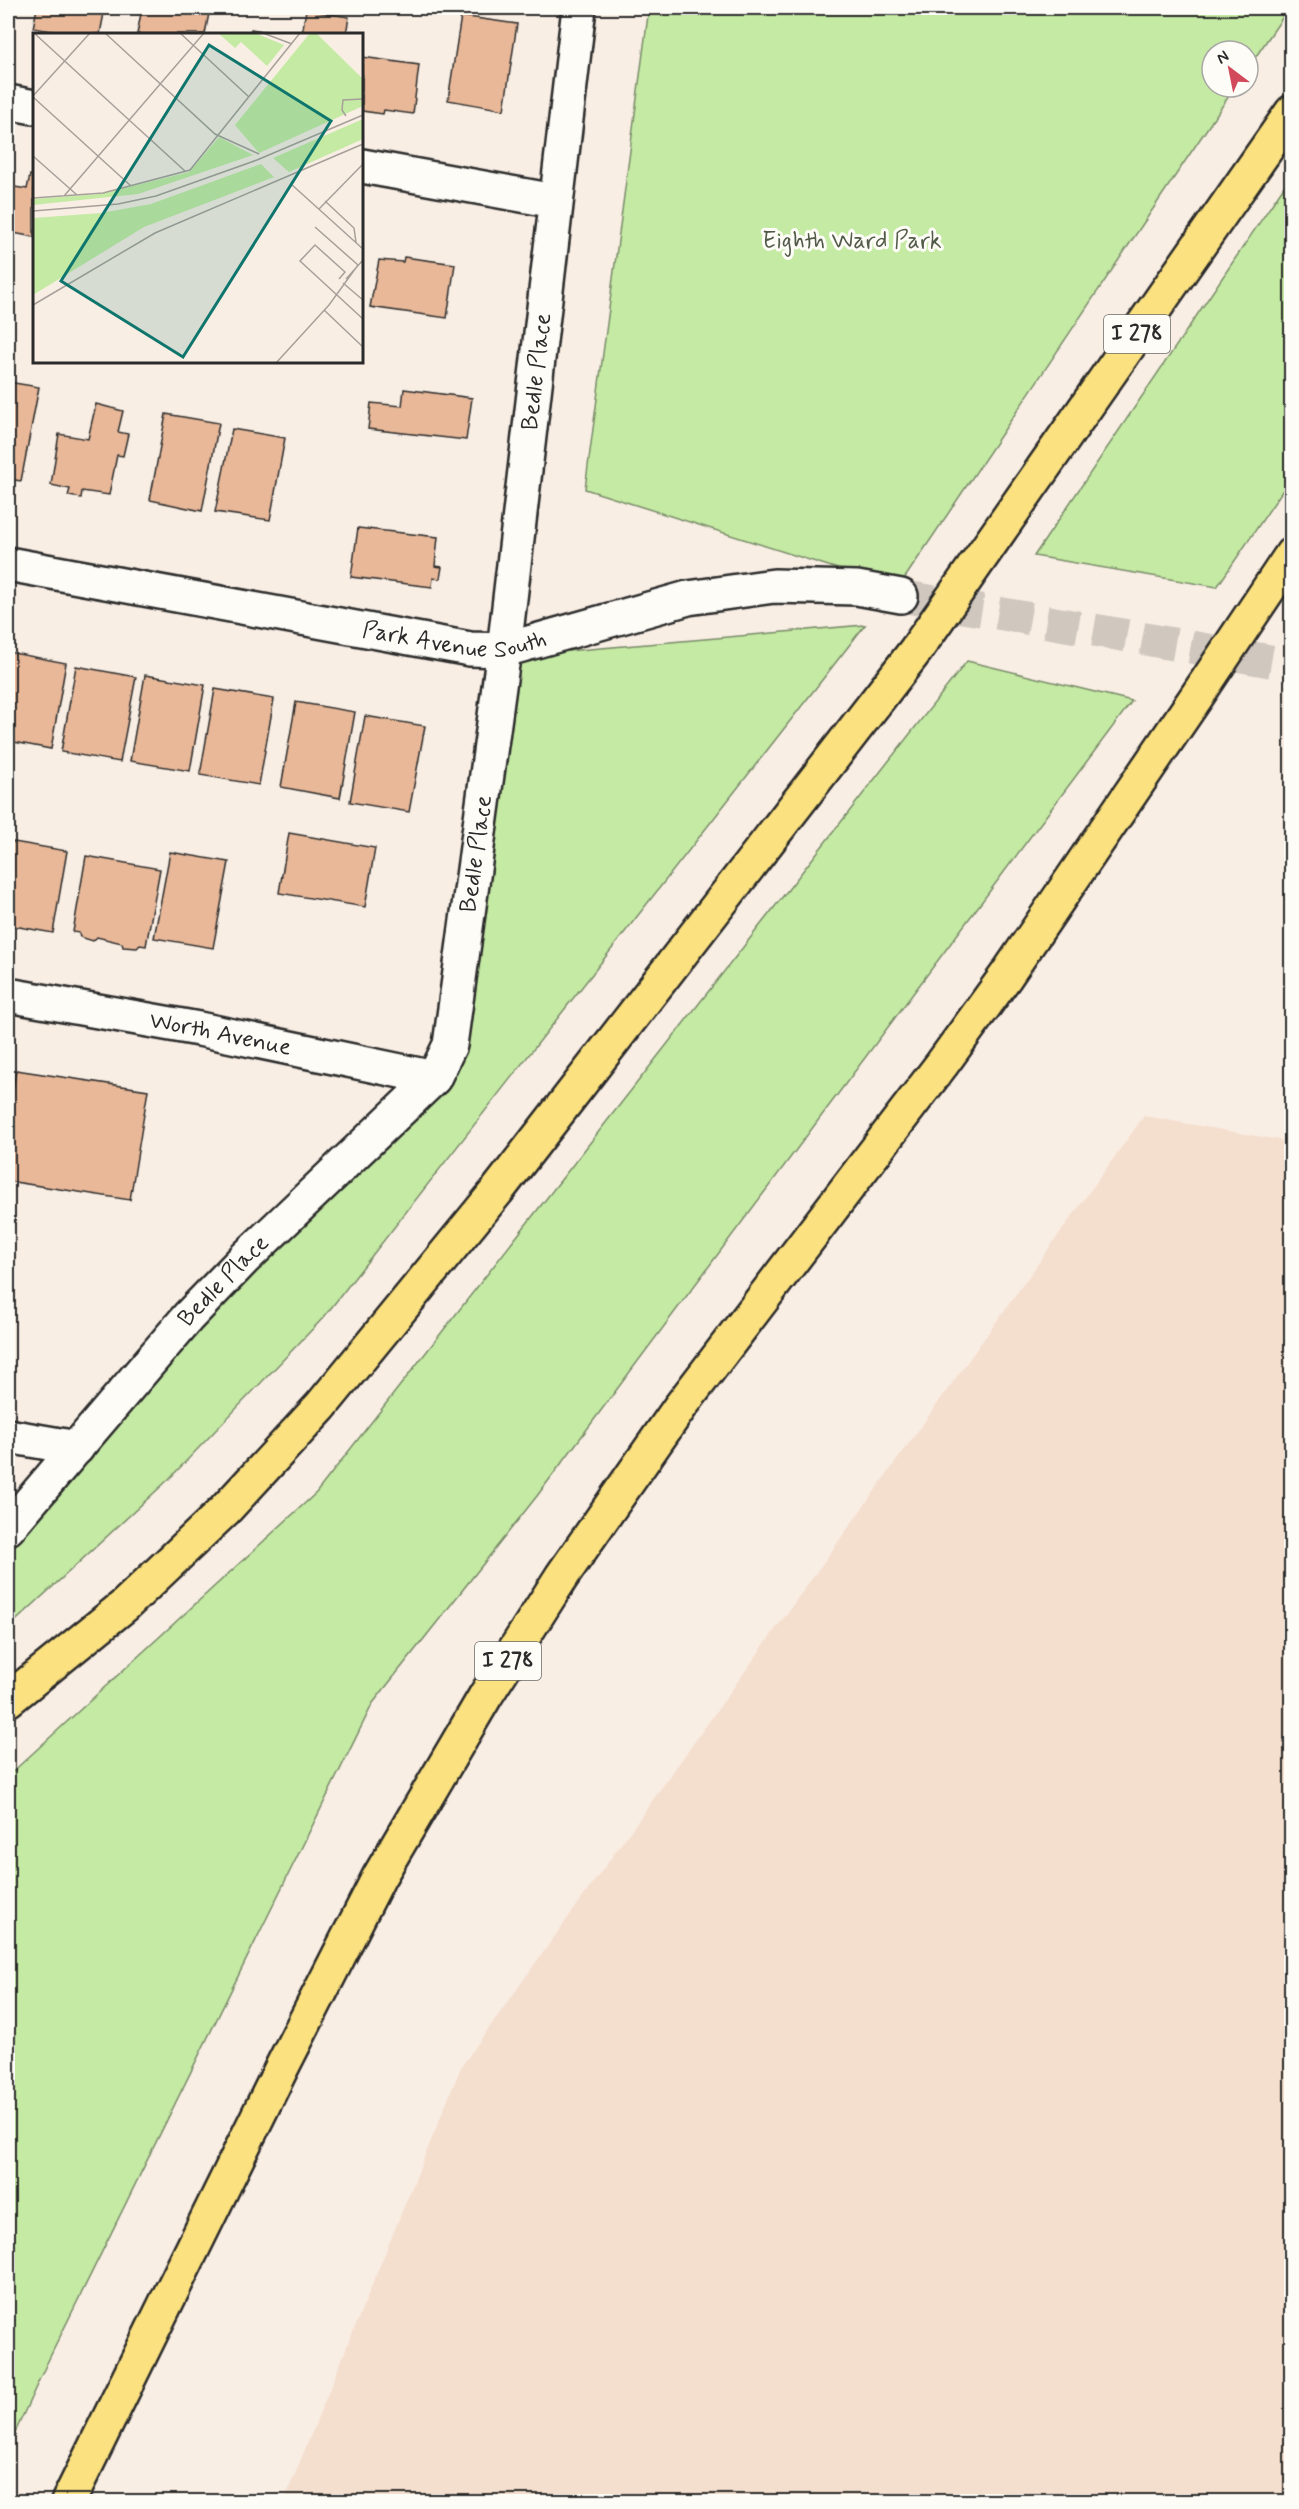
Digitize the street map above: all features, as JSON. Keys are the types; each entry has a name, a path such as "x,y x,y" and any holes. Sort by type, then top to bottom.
{"highway":[{"name":"I 278","path":"8,1700 124,1606 225,1510 321,1406 510,1174 916,650 1292,112"},
{"name":"I 278","path":"68,2502 282,2067 379,1877 486,1695 562,1576 680,1407 942,1064 1006,976 1292,554"}],"street":[{"name":"Bedle Place","path":"8,1528 188,1317 244,1259 434,1078 450,1046 504,650 579,8"},
{"path":"8,102 33,107"},
{"path":"363,166 555,201"},
{"name":"Park Avenue South","path":"8,564 470,649 504,650 688,598 774,586 857,588 901,596"},
{"name":"Worth Avenue","path":"8,995 200,1029 434,1078"},
{"path":"8,1436 77,1448"}],"shaded area":[{"path":"1144,1116 1291,1142 1291,2501 284,2501 461,2067"}],"green space":[{"name":"Eighth Ward Park","path":"649,8 1289,8 1260,50 1260,39 1200,39 1200,99 1227,99 898,588 585,489"},
{"path":"1291,176 1291,478 1217,587 1034,556"},
{"path":"865,625 324,1317 169,1479 8,1628 8,1527 453,1067 521,655"},
{"path":"967,661 1132,701 537,1496 373,1703 46,2365 8,2448 8,1776 316,1493"}],"building":[{"path":"8,8 11,8 9,22 8,22"},
{"path":"37,8 105,8 100,33 64,33 33,28"},
{"path":"142,8 210,8 205,33 137,33"},
{"path":"306,10 349,17 346,33 302,33"},
{"path":"461,16 517,24 504,110 448,100"},
{"path":"251,29 275,33 250,33"},
{"path":"363,57 419,65 413,114 384,110 383,114 363,111"},
{"path":"30,175 33,176 33,237 8,232 8,186 27,189"},
{"path":"404,257 455,264 447,318 370,307 379,260 403,262"},
{"path":"8,382 39,387 21,481 8,479"},
{"path":"404,389 472,398 466,440 368,429 371,403 402,406"},
{"path":"96,404 123,411 118,432 128,434 123,456 117,455 109,495 82,491 81,498 68,496 70,489 51,485 59,434 88,439"},
{"path":"166,414 219,423 202,511 150,500"},
{"path":"232,429 285,438 270,520 215,512"},
{"path":"358,528 438,537 435,566 442,567 440,579 433,578 432,587 351,577"},
{"path":"8,652 66,663 51,749 8,741"},
{"path":"76,666 136,677 120,762 61,752"},
{"path":"145,675 205,685 190,771 130,761"},
{"path":"215,689 274,699 259,785 200,775"},
{"path":"296,702 355,712 340,798 281,787"},
{"path":"365,716 425,726 409,812 350,802"},
{"path":"289,833 375,848 365,907 279,893"},
{"path":"8,841 67,851 53,933 8,925"},
{"path":"170,852 229,862 213,948 154,938"},
{"path":"86,856 160,869 146,946 123,947 122,943 97,937 93,941 73,932"},
{"path":"16,1070 148,1090 130,1200 8,1181 8,1122"}],"tunnel":[{"path":"901,596 1292,665"}]}
